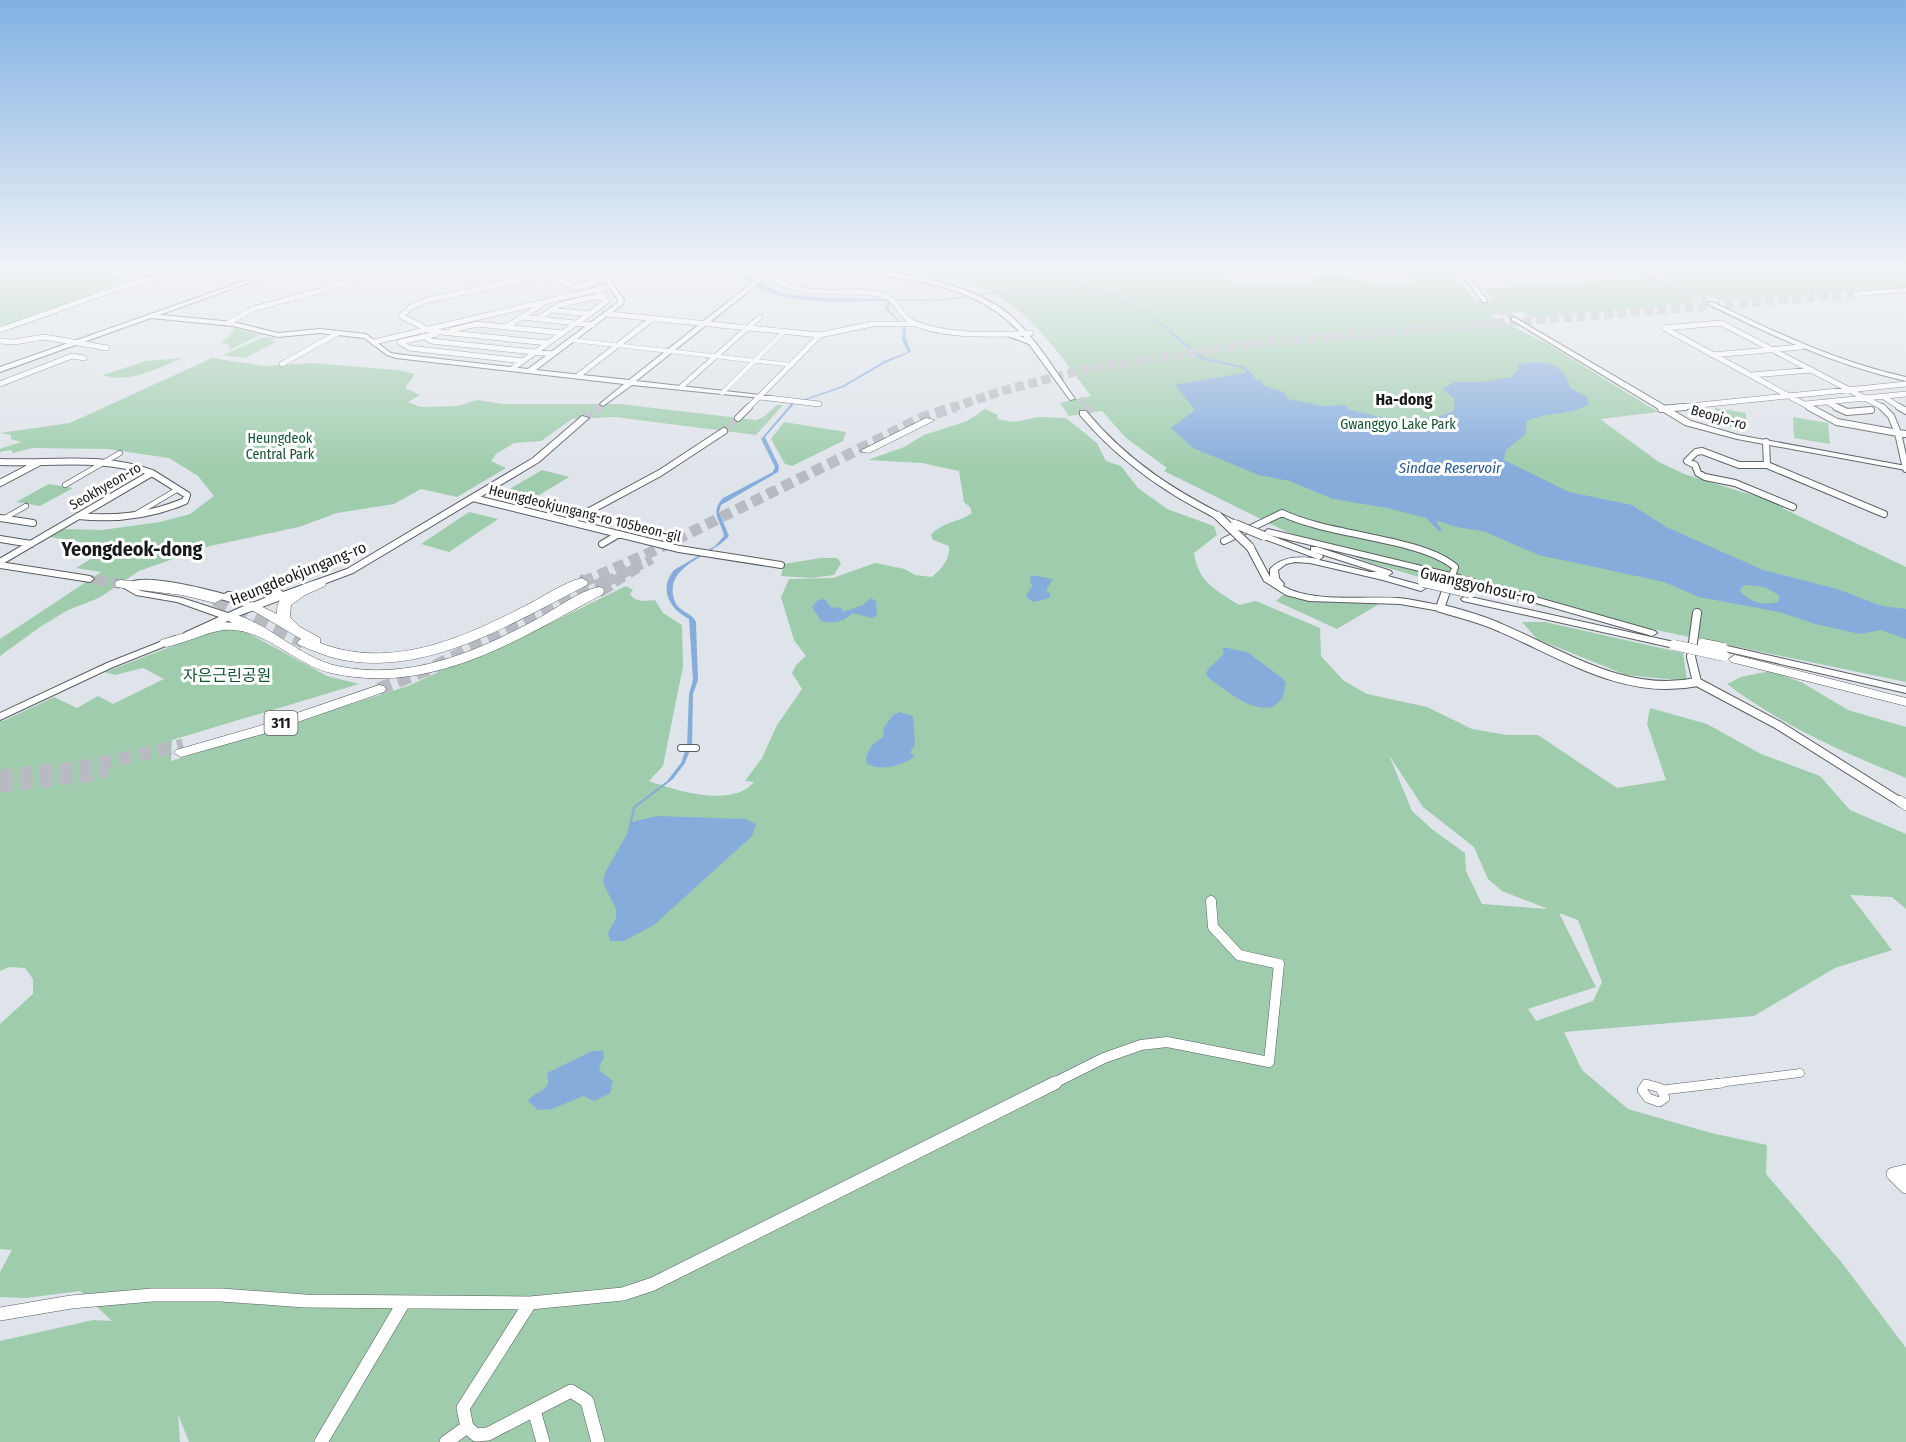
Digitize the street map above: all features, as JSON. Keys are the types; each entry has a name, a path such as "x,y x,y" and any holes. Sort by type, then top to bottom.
{"highway":[{"path":"865,451 930,420"},
{"path":"320,583 300,592 285,603 282,610 283,618 302,641 334,654 370,659 408,656 471,637 582,582"},
{"path":"121,584 206,599"},
{"path":"230,616 317,664 360,675 403,674 432,668 471,655 598,591"},
{"path":"252,606 342,666 372,671 411,669 471,655"},
{"path":"166,643 223,626 240,627 271,638"},
{"path":"1727,654 1906,702"},
{"name":"311","path":"182,749 272,726 379,687"}],"main road":[{"path":"0,368 85,338"},
{"path":"369,338 389,354 760,397"},
{"path":"531,370 574,338"},
{"path":"603,404 683,338"},
{"path":"1019,338 1031,343"},
{"path":"1029,338 1076,399 1031,338"},
{"name":"Beopjo-ro","path":"1546,338 1661,409 1697,426 1766,442 1906,468"},
{"path":"1783,338 1856,367 1906,379"},
{"name":"Gwanggyohosu-ro","path":"1239,522 1218,516 1141,470 1111,445 1087,413 1143,464 1239,522 1382,577 1675,642 1906,697"},
{"name":"Heungdeokjungang-ro","path":"0,717 110,665 252,606 350,571 382,554 536,460 585,418"},
{"path":"1218,516 1250,547 1267,579 1298,596 1400,601 1440,608"},
{"path":"1266,534 1452,576 1652,633"},
{"name":"Gwanggyohosu-ro","path":"1266,534 1422,585"},
{"path":"1323,598 1294,591 1280,584 1275,579 1274,569 1284,562 1302,560 1382,577"},
{"path":"0,563 90,579"},
{"path":"206,599 253,595 320,583"},
{"name":"Gwanggyohosu-ro","path":"1468,596 1652,633 1675,642"},
{"path":"206,599 252,606"},
{"path":"206,599 230,616"},
{"path":"166,643 206,621 206,599"},
{"name":"Gwanggyohosu-ro","path":"1727,654 1906,690"}],"street":[{"path":"0,340 14,342 33,338"},
{"path":"48,338 107,348"},
{"path":"282,364 328,338"},
{"path":"374,342 389,338"},
{"path":"415,338 400,342 409,348 523,361"},
{"path":"427,338 431,341 553,354"},
{"path":"453,362 489,338"},
{"path":"503,338 548,343"},
{"path":"513,368 555,338"},
{"path":"579,375 627,338"},
{"path":"681,387 736,338"},
{"path":"722,393 778,338"},
{"path":"738,418 817,338"},
{"path":"1682,338 1838,422 1906,434"},
{"path":"1751,338 1853,390 1890,412 1905,455 1906,468"},
{"path":"571,340 792,365"},
{"path":"1712,355 1801,347"},
{"path":"0,384 72,356 84,358"},
{"path":"1750,375 1813,370"},
{"path":"1661,409 1906,384"},
{"path":"1804,404 1906,394"},
{"path":"1883,396 1904,408"},
{"path":"760,397 819,404"},
{"path":"1855,399 1871,410 1877,429"},
{"path":"1827,402 1847,412 1871,410"},
{"path":"569,522 660,473 724,431"},
{"path":"1766,442 1767,465"},
{"path":"1793,507 1761,496 1735,483 1705,477 1698,473 1695,465 1687,461 1696,452 1702,451 1739,465 1767,465 1783,474 1841,494 1884,514"},
{"path":"64,485 120,453"},
{"path":"0,483 43,460"},
{"name":"Seokhyeon-ro","path":"0,462 43,460 104,463 142,468 152,473"},
{"path":"78,516 104,518 133,516 172,508 185,501 187,495 152,473"},
{"name":"Seokhyeon-ro","path":"0,563 152,473"},
{"path":"133,516 178,489"},
{"name":"Heungdeokjungang-ro 105beon-gil","path":"473,498 692,551 781,565"},
{"path":"1,519 26,506"},
{"path":"1224,541 1281,513 1298,523 1396,542 1437,556 1455,567 1440,608 1505,629 1575,664 1602,674 1664,686 1686,686 1697,682"},
{"path":"1,519 33,523"},
{"path":"602,544 618,534"},
{"path":"0,539 31,544"},
{"path":"1697,614 1691,655 1691,671 1697,682 1778,725 1906,805"},
{"path":"681,748 696,748"},
{"path":"0,1314 71,1302 152,1295 530,1304 623,1294 653,1284 1104,1058 1141,1046 1167,1042 1269,1062 1278,964 1239,955 1213,927 1210,902"},
{"path":"1663,1090 1800,1073"},
{"path":"1906,1171 1893,1174 1906,1187"},
{"path":"321,1442 404,1302"},
{"path":"530,1304 463,1408 467,1427 476,1435 488,1434 571,1391 587,1401 598,1442"},
{"path":"534,1410 543,1442"},
{"path":"446,1442 467,1427"}],"green space":[{"path":"227,338 253,338 229,350 229,344 221,343"},
{"path":"261,338 275,338 270,341 276,342 245,358 223,355"},
{"name":"Gwanggyo Lake Park","path":"1046,338 1536,338 1658,412 1600,419 1659,462 1684,474 1781,504 1784,509 1906,567 1906,682 1517,601 1433,581 1371,563 1285,531 1164,471 1167,468 1125,437 1102,411 1069,416 1060,403 1091,396"},
{"path":"182,358 133,376 123,378 103,375 146,361"},
{"name":"Heungdeok Central Park","path":"212,358 264,366 310,363 399,370 415,374 405,388 420,395 408,402 421,407 458,406 477,400 503,404 620,404 756,420 765,416 777,405 783,405 756,435 615,417 572,419 541,441 514,443 496,454 491,461 506,468 457,497 421,489 394,504 337,513 299,527 210,546 139,571 99,598 68,610 40,627 0,656 0,639 101,572 76,568 107,549 105,546 50,537 64,529 102,530 160,522 190,514 214,496 198,476 169,458 108,449 32,448 13,453 11,450 0,452 0,449 21,442 11,439 11,435 0,433 70,423"},
{"path":"1715,408 1746,413 1746,430 1714,424"},
{"name":"자은근린공원","path":"985,409 998,415 997,419 1013,422 1039,417 1066,418 1097,443 1106,461 1121,466 1138,488 1167,509 1214,526 1217,535 1194,553 1199,571 1209,584 1239,605 1256,601 1320,628 1321,656 1344,681 1367,694 1427,707 1472,729 1507,735 1538,735 1617,788 1666,780 1647,724 1650,708 1707,724 1761,754 1820,776 1850,810 1906,834 1906,909 1892,897 1850,895 1892,950 1835,968 1754,1016 1564,1032 1582,1070 1628,1109 1711,1133 1767,1145 1766,1174 1842,1263 1906,1348 1906,1442 189,1442 178,1414 180,1442 0,1442 0,1341 93,1320 112,1321 80,1291 26,1298 0,1297 0,1272 12,1250 0,1249 0,1024 33,994 33,979 25,968 9,967 0,971 0,720 3,721 54,697 77,708 98,696 113,704 164,679 143,668 115,675 105,672 222,627 239,628 327,676 359,684 172,740 171,761 408,686 452,666 485,655 626,586 633,590 630,594 635,599 655,600 663,613 682,625 683,667 663,766 649,781 689,793 719,796 733,794 745,790 754,782 745,781 762,758 777,725 802,689 792,673 796,665 806,656 794,640 781,597 789,579 833,578 875,563 905,569 915,575 932,577 945,563 949,546 933,540 931,535 940,527 972,513 970,507 964,502 959,471 922,463 868,460 904,447 924,435 967,421","holes":["1389,755 1423,807 1474,847 1488,879 1502,891 1548,909 1482,904 1466,871 1465,853 1433,830 1412,811","1559,913 1578,920 1602,982 1593,1001 1536,1021 1528,1009 1596,987"]},
{"path":"1793,417 1828,423 1830,444 1794,438"},
{"path":"784,422 846,432 843,441 792,466 785,464 771,439"},
{"path":"542,470 569,477 524,504 496,497"},
{"path":"49,484 73,488 40,506 16,502"},
{"path":"469,512 498,519 449,552 421,544"},
{"path":"837,558 841,563 834,575 812,578 781,576 784,564"},
{"path":"1283,595 1309,601 1379,604 1337,629 1276,601"},
{"path":"1522,622 1545,622 1683,653 1687,681 1626,675 1537,639"},
{"path":"1770,671 1801,682 1848,710 1906,727 1906,778 1836,748 1791,725 1727,684 1741,677"}],"water":[{"name":"Sindae Reservoir","path":"906,338 911,352 885,363 844,387 794,404 765,437 779,466 778,472 721,505 719,512 729,536 682,570 676,578 673,587 674,599 681,609 696,622 698,680 693,694 692,745 685,763 673,779 635,808 632,822 657,816 745,819 756,824 752,836 654,925 624,941 610,941 608,933 616,918 616,909 603,883 605,873 627,834 633,807 667,781 681,763 687,746 689,694 693,680 689,619 676,610 668,598 669,577 674,570 715,546 724,536 716,512 723,498 773,472 775,467 761,439 791,404 842,386 886,360 908,352 902,340"},
{"name":"Sindae Reservoir","path":"1176,338 1180,338 1203,357 1245,367 1256,378 1252,379 1260,380 1264,386 1284,392 1288,399 1323,406 1345,405 1350,410 1393,420 1437,417 1454,411 1454,398 1442,389 1454,382 1484,382 1512,377 1519,368 1517,365 1535,362 1550,364 1563,372 1570,388 1587,397 1589,403 1577,410 1527,421 1525,435 1506,450 1504,460 1569,492 1632,505 1666,527 1763,570 1837,589 1882,606 1906,609 1906,639 1881,630 1860,634 1815,624 1779,612 1699,597 1664,582 1539,555 1483,531 1456,527 1439,521 1436,522 1442,530 1439,531 1426,518 1387,508 1333,499 1290,481 1259,475 1193,448 1171,428 1195,410 1175,385 1247,372 1241,368 1200,359","holes":["1746,585 1764,587 1779,595 1779,601 1769,604 1754,601 1745,596 1740,589"]},
{"path":"1031,575 1053,579 1046,590 1050,593 1050,598 1034,602 1028,599 1026,595 1033,585 1030,583"},
{"path":"871,598 876,601 877,615 872,618 853,613 838,622 821,621 812,607 818,600 825,599 830,607 841,608 843,612 863,605"},
{"path":"1222,647 1247,652 1282,678 1286,683 1284,693 1276,704 1268,708 1247,703 1210,679 1206,674 1208,669 1224,654"},
{"path":"899,712 913,716 915,744 910,753 915,756 891,767 871,766 866,763 869,750 884,736 883,729 893,715"},
{"path":"592,1051 603,1051 604,1058 599,1066 601,1072 613,1081 610,1093 594,1101 583,1096 552,1109 538,1110 528,1101 546,1087 547,1073"}],"tunnel":[{"path":"951,408 1002,391 1082,370 1257,343 1314,338"},
{"path":"1080,398 1087,408"},
{"path":"598,408 603,404"},
{"path":"585,418 600,407"},
{"path":"583,582 645,555 924,417 955,407"},
{"path":"1086,407 1091,413"},
{"path":"724,431 738,418"},
{"path":"606,582 652,559"},
{"path":"614,582 643,564"},
{"path":"90,579 106,582"},
{"path":"97,580 121,584"},
{"path":"582,582 586,580"},
{"path":"379,689 436,666 609,580"},
{"path":"598,591 616,580"},
{"path":"215,599 304,642"},
{"path":"0,776 93,765 183,745"},
{"path":"0,786 87,776 108,770"}],"district":[{"name":"Ha-dong","path":"1404,399"},
{"name":"Yeongdeok-dong","path":"132,549"}]}
